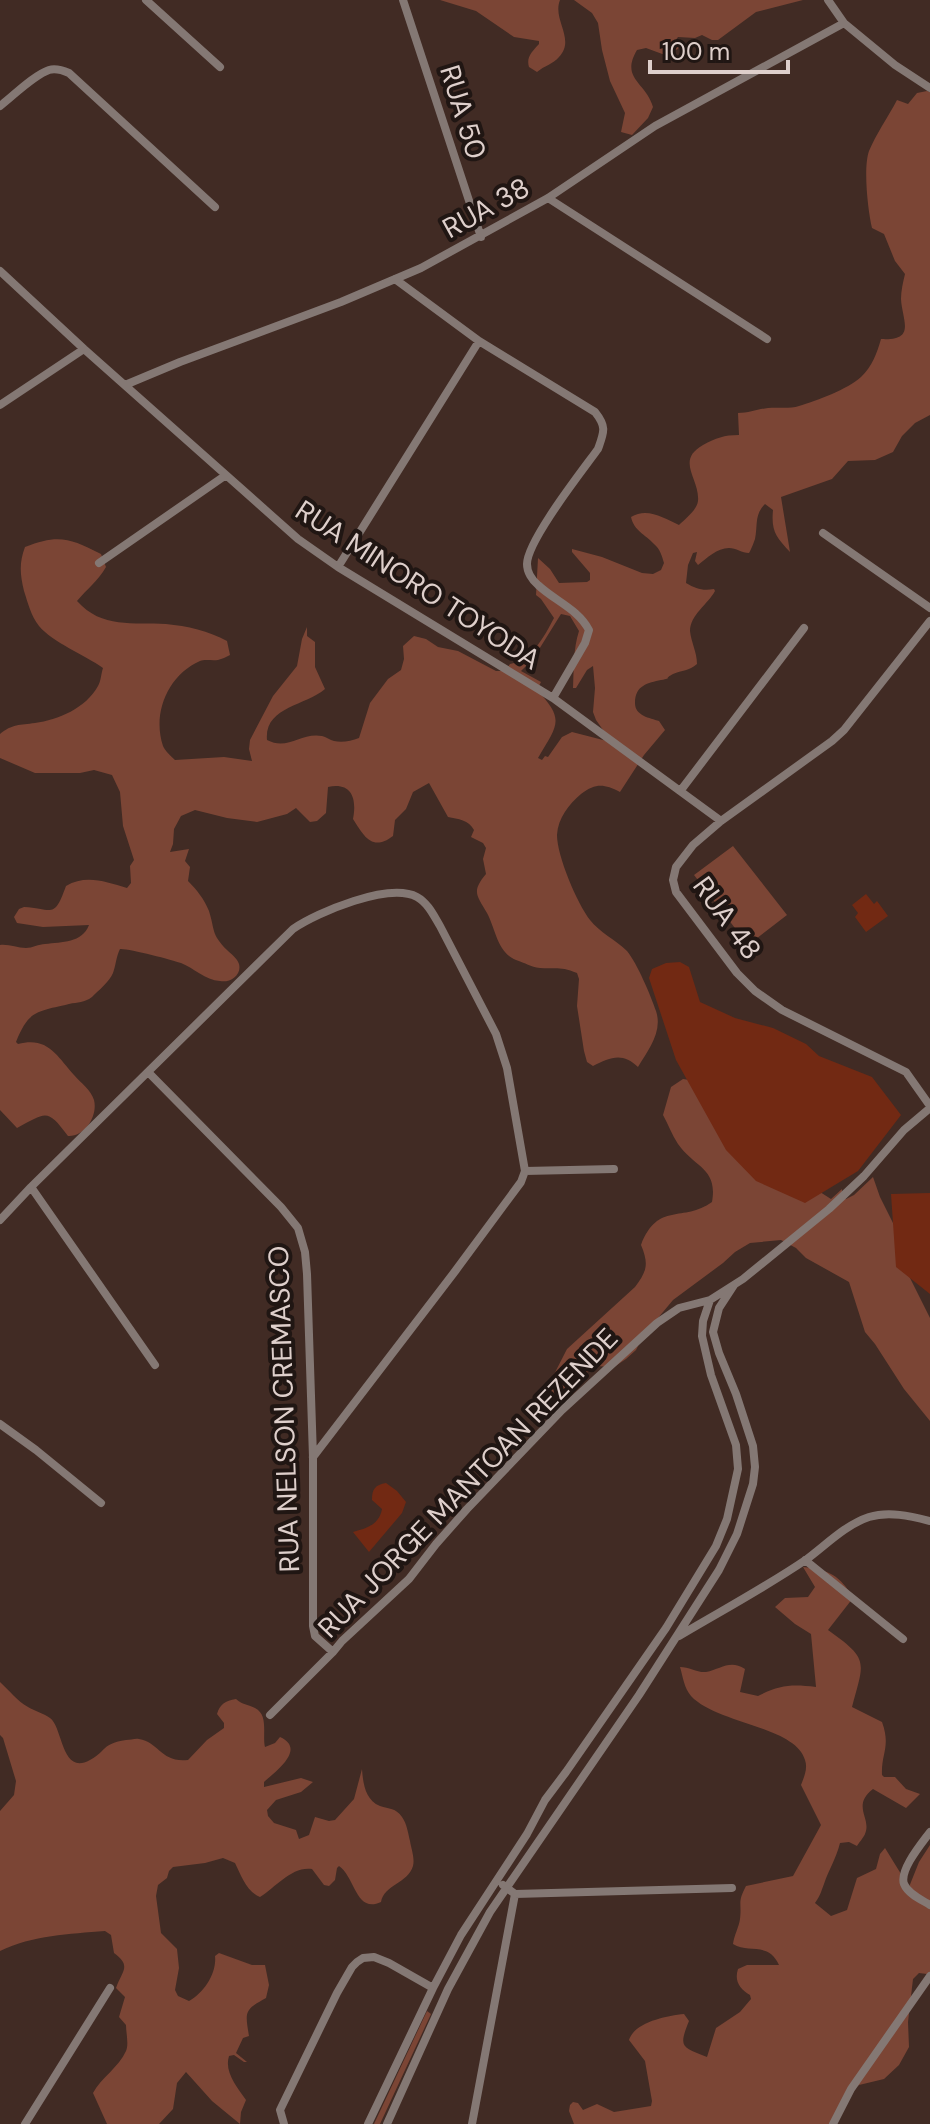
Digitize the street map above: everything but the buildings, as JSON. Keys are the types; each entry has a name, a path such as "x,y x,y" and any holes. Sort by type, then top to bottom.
{"street":[{"path":"146,0 220,67"},
{"name":"RUA 50","path":"403,0 481,237"},
{"path":"828,0 844,23 895,65 930,88"},
{"name":"RUA 38","path":"125,385 341,302 481,237 548,198 655,126 844,23"},
{"path":"0,106 51,69 69,73 215,207"},
{"path":"548,198 767,339"},
{"name":"RUA MINORO TOYODA","path":"0,271 298,539 338,567 553,698 721,821"},
{"path":"395,279 479,341 595,412 602,421 604,427 598,449 528,554 527,567 537,585 584,620 589,630 585,643 553,698"},
{"path":"338,567 479,341"},
{"path":"0,405 84,349"},
{"path":"99,563 226,475"},
{"path":"823,533 930,608"},
{"name":"RUA 48","path":"930,621 844,730 693,845 676,867 673,880 676,892 737,973 755,991 782,1010 906,1072 930,1107"},
{"path":"681,790 804,628"},
{"path":"0,1220 275,946 301,924 369,896 393,892 420,898 440,926 496,1034 507,1068 525,1171 521,1182 456,1270 313,1457"},
{"name":"RUA NELSON CREMASCO","path":"148,1072 298,1228 306,1263 313,1457 313,1626 315,1636 333,1652"},
{"name":"RUA JORGE MANTOAN REZENDE","path":"270,1715 342,1641 409,1579 467,1509 562,1410 657,1323 679,1308 710,1300 734,1285 829,1209 930,1107"},
{"path":"525,1171 614,1169"},
{"path":"31,1187 155,1365"},
{"path":"387,2124 448,1989 506,1887 618,1727 719,1570 737,1534 753,1484 753,1446 713,1332 719,1308 734,1285"},
{"path":"368,2124 461,1935 527,1834 545,1800 666,1628 716,1546 727,1519 738,1469 736,1445 711,1375 702,1336 710,1300"},
{"path":"0,1424 101,1503"},
{"path":"674,1639 805,1560 853,1524 886,1514 930,1521"},
{"path":"805,1560 903,1639"},
{"path":"545,1800 554,1804 559,1811"},
{"path":"930,1832 908,1863 904,1876 904,1884 912,1894 930,1905"},
{"path":"527,1834 538,1840"},
{"path":"496,1881 515,1894 732,1888"},
{"path":"472,2124 515,1894"},
{"path":"284,2124 280,2110 337,1993 357,1962 374,1957 433,1988"},
{"path":"833,2124 851,2089 930,1976"},
{"path":"25,2124 110,1988"}],"shaded area":[{"path":"440,0 560,0 558,7 565,36 564,50 557,59 537,72 529,67 528,60 539,41 514,37 476,11"},
{"path":"574,0 803,0 756,12 718,40 702,35 695,38 678,37 675,41 678,49 665,55 646,48 637,50 631,68 653,107 648,118 632,135 621,132 625,113 610,81 598,23 592,13"},
{"path":"930,92 930,415 915,423 902,436 893,452 875,460 848,461 832,479 781,497 790,552 776,533 773,510 765,504 758,516 755,539 749,553 725,548 698,565 695,561 697,552 693,553 686,583 715,591 691,625 697,664 643,686 637,692 635,703 637,711 659,721 665,730 620,792 605,786 591,788 572,802 559,823 560,855 579,902 594,924 631,956 656,1011 656,1033 638,1067 622,1058 611,1058 593,1066 587,1062 577,1006 577,973 533,967 505,952 477,894 478,885 486,874 483,859 486,848 471,837 474,830 469,824 448,817 429,783 413,792 406,809 395,820 393,836 379,842 369,840 361,831 353,819 351,794 343,787 336,786 328,787 326,813 317,821 310,822 296,808 287,814 257,822 195,810 181,816 174,829 170,852 189,849 185,861 190,867 188,881 205,903 216,936 237,960 239,972 228,981 215,980 181,963 120,949 111,976 92,997 35,1014 25,1024 16,1042 44,1045 57,1055 93,1096 95,1106 92,1119 80,1133 68,1136 51,1117 46,1116 17,1128 0,1110 0,945 28,948 82,935 89,925 43,927 17,923 14,917 24,907 52,910 59,903 66,886 81,880 96,880 127,888 131,883 130,866 134,860 123,826 120,792 112,775 94,770 35,773 0,758 0,734 8,728 53,719 79,707 98,686 103,668 52,637 36,622 22,579 21,563 25,547 55,539 81,544 101,554 106,567 77,601 97,616 118,622 182,626 227,641 230,655 218,660 200,661 189,667 165,696 160,733 164,748 175,760 224,757 252,761 250,740 273,696 297,666 307,627 307,636 315,642 315,667 325,689 287,708 272,720 267,740 275,743 288,743 314,735 340,742 359,738 370,703 388,679 401,670 403,646 414,636 438,647 458,651 496,671 505,671 510,664 531,653 554,618 536,595 538,558 559,583 590,580 590,573 572,549 642,573 653,574 661,570 664,563 659,550 637,529 631,517 649,513 679,525 690,514 698,501 690,464 695,451 716,439 739,435 738,413 795,407 848,386 868,369 881,339 892,339 903,333 905,321 901,299 905,274 895,261 884,234 872,228 866,168 869,151 897,100 908,104 917,93","holes":["561,614 570,616 579,631 573,688 593,666 593,712 608,737 607,741 572,732 562,737 548,757 542,760 538,758 554,729 555,716 537,690 541,682 521,671 533,659"]},
{"path":"733,846 787,915 748,945 694,875"},
{"path":"866,894 874,904 877,901 888,916 866,932 855,917 858,913 852,905"},
{"path":"680,962 689,967 700,1002 735,1018 773,1028 806,1044 819,1056 872,1077 901,1115 858,1171 805,1203 756,1181 726,1150 676,1060 649,978 652,969 666,963"},
{"path":"683,1079 696,1081 831,1199 842,1189 842,1197 846,1199 854,1195 873,1177 896,1229 904,1266 930,1318 930,1421 865,1332 849,1282 781,1240 750,1243 735,1252 673,1300 626,1359 614,1367 595,1366 544,1409 544,1394 567,1349 635,1287 642,1276 646,1262 641,1245 648,1231 663,1218 712,1202 712,1182 704,1169 678,1144 663,1115 671,1087"},
{"path":"930,1193 930,1294 896,1267 891,1194"},
{"path":"386,1483 406,1502 402,1513 369,1552 353,1532 368,1527 378,1519 382,1509 372,1500 373,1493 377,1486"},
{"path":"803,1567 833,1575 853,1598 828,1630 851,1648 860,1662 852,1707 882,1722 886,1744 882,1775 895,1777 906,1789 920,1794 906,1808 873,1789 867,1795 863,1801 864,1835 857,1846 849,1842 840,1843 815,1903 831,1916 847,1910 857,1878 876,1869 885,1848 909,1887 930,1845 930,1972 919,1973 913,1979 908,2022 909,2047 899,2065 884,2079 859,2085 851,2091 833,2124 574,2124 569,2111 573,2102 583,2110 597,2104 614,2112 651,2106 645,2061 629,2040 644,2024 684,2014 689,2021 684,2045 707,2057 716,2028 740,2012 751,1999 739,1984 738,1969 747,1965 779,1965 764,1950 733,1944 746,1886 793,1876 821,1825 801,1785 806,1770 805,1760 787,1740 703,1705 689,1693 680,1667 703,1672 730,1665 740,1666 745,1669 740,1692 758,1696 786,1686 816,1687 811,1634 775,1607 785,1598 808,1597 815,1587"},
{"path":"0,1682 24,1705 50,1718 68,1756 80,1763 90,1760 112,1743 136,1739 146,1741 172,1758 188,1760 224,1728 218,1711 224,1704 236,1699 262,1715 265,1747 280,1737 288,1742 290,1748 286,1760 264,1782 264,1787 301,1778 313,1782 301,1792 276,1800 267,1810 274,1823 296,1830 299,1839 309,1835 315,1817 335,1820 354,1799 362,1769 364,1785 371,1800 395,1810 404,1820 413,1853 413,1866 383,1896 381,1902 366,1903 361,1899 339,1866 335,1880 329,1886 324,1885 312,1869 305,1869 291,1874 260,1897 248,1887 235,1863 223,1858 173,1867 167,1878 158,1885 156,1896 161,1933 177,1949 179,1968 175,1990 178,1996 189,2001 200,1993 212,1976 215,1956 219,1953 252,1965 265,1965 269,1985 266,1998 248,2012 249,2036 243,2038 236,2053 247,2062 234,2055 229,2056 228,2062 232,2079 246,2100 240,2124 212,2101 186,2072 177,2083 173,2109 159,2124 107,2124 93,2093 123,2057 127,2045 126,2025 119,2017 125,1997 116,1988 124,1965 114,1953 111,1935 105,1931 51,1936 0,1951 0,1811 14,1795 16,1781 0,1735"},
{"path":"427,2011 431,2014 380,2124 374,2124"}]}
